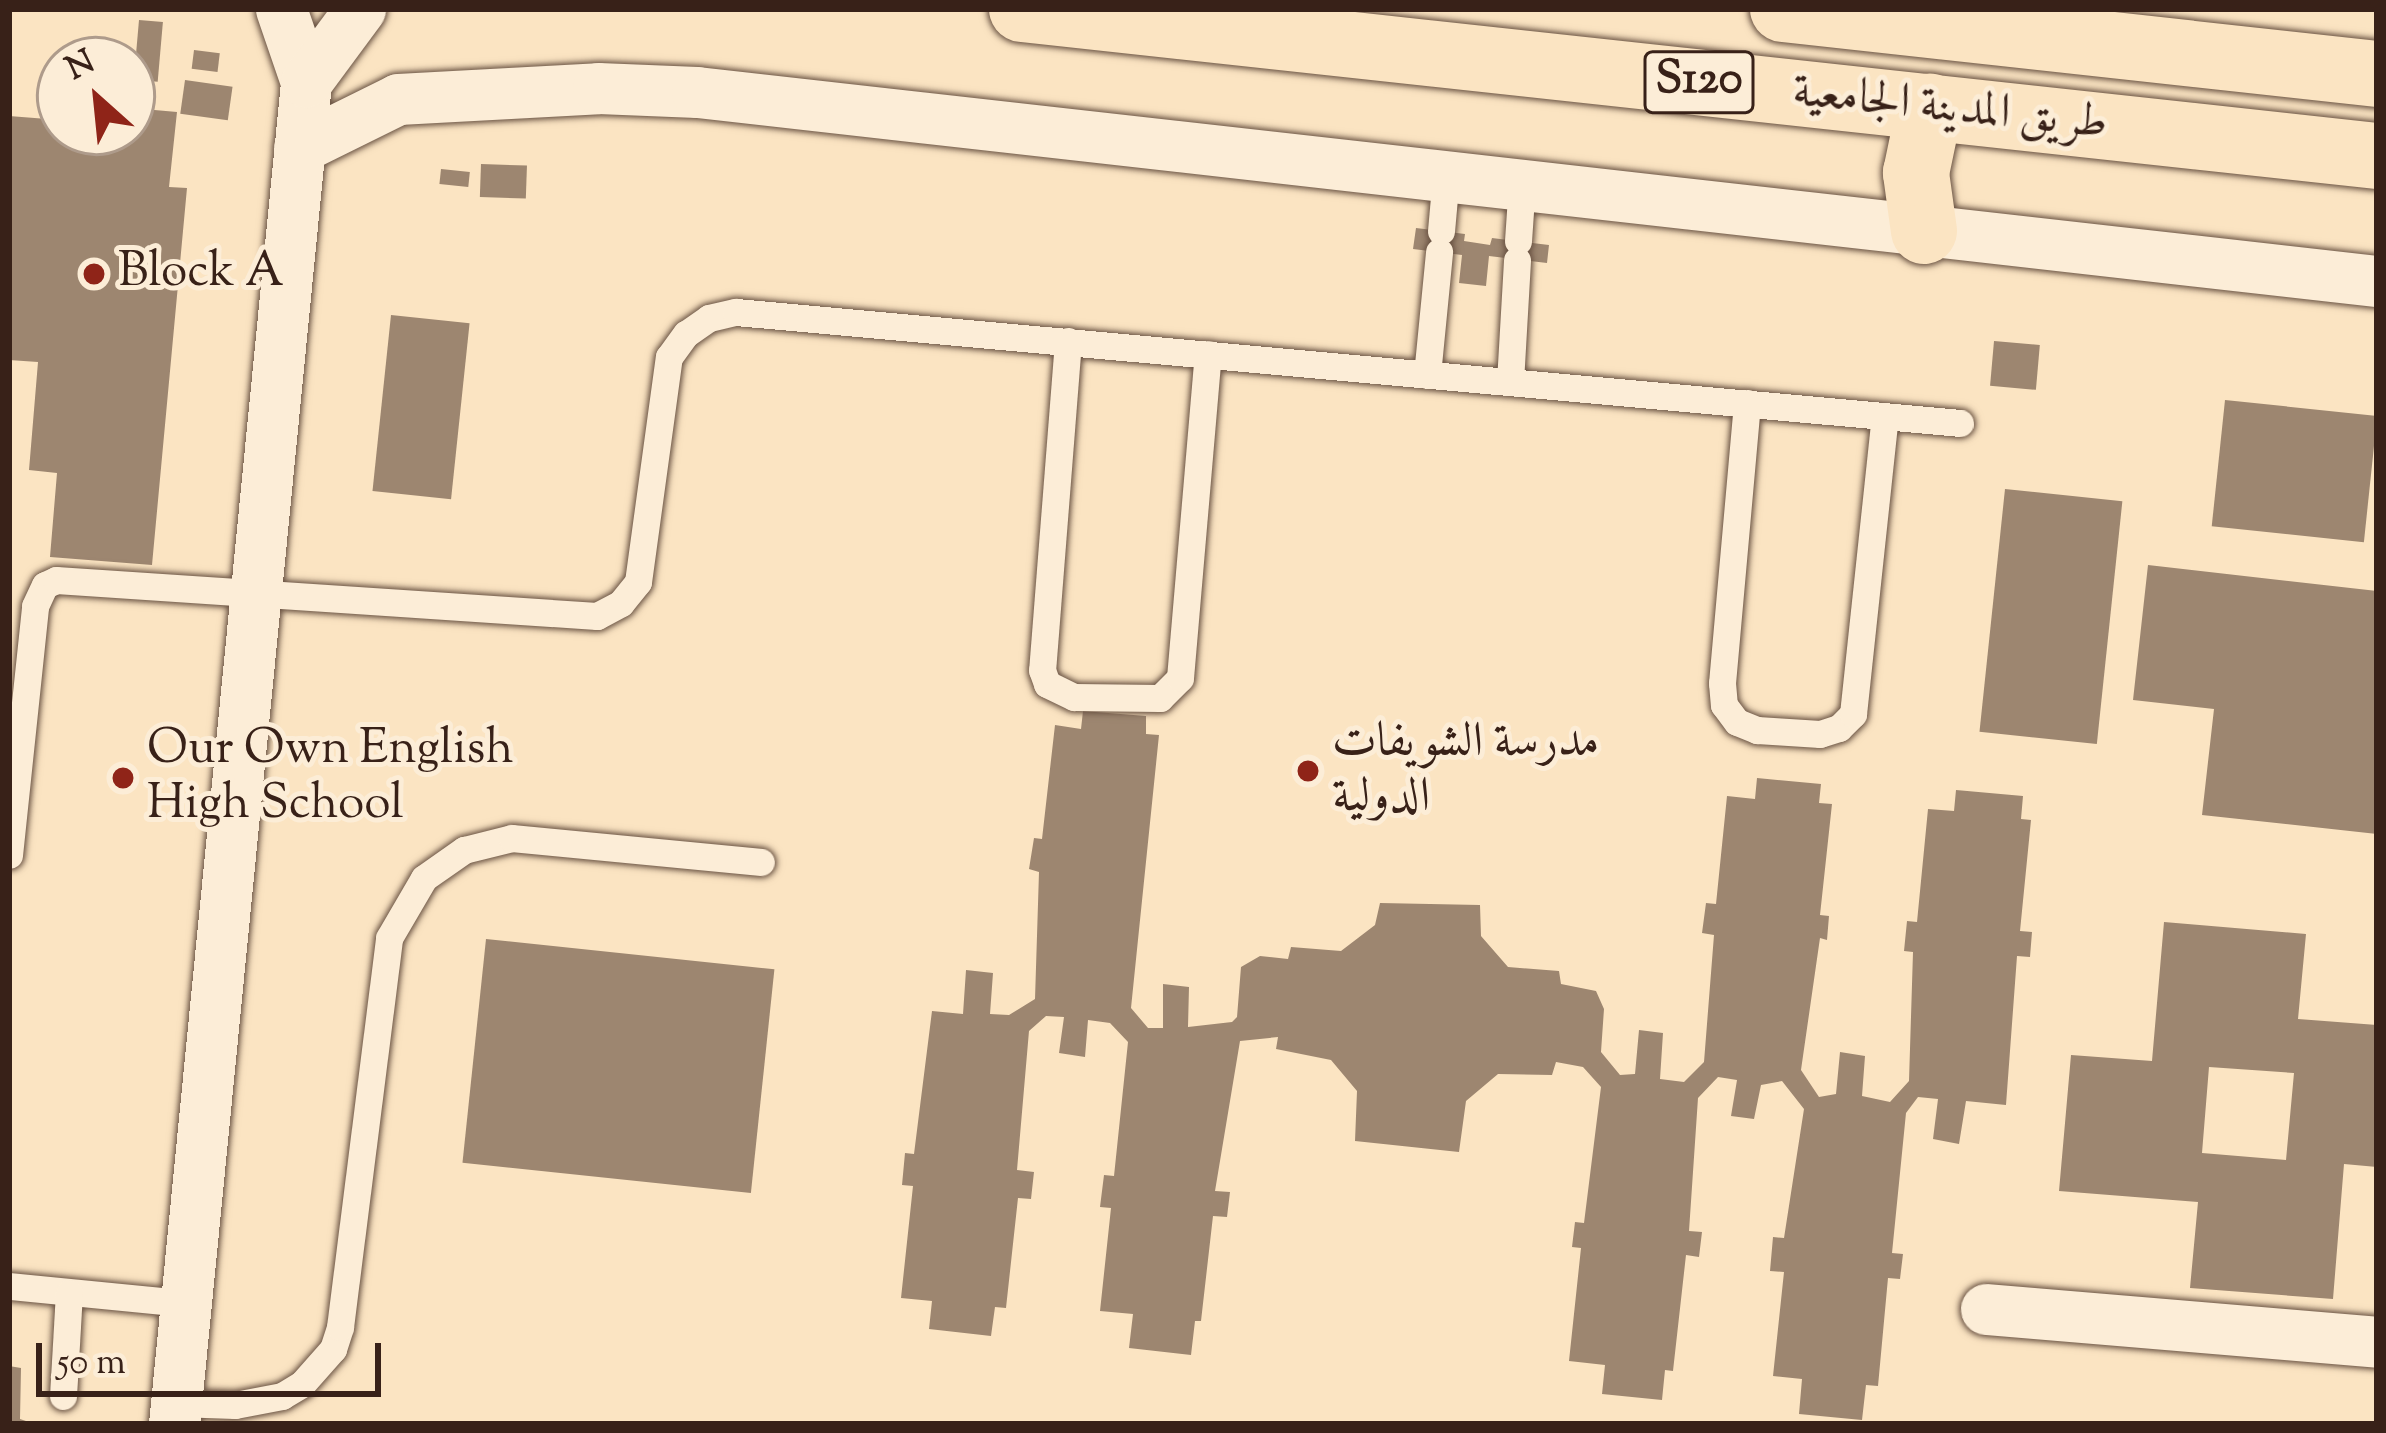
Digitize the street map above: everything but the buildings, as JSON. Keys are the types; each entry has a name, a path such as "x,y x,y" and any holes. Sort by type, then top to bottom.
{"main road":[{"name":"طريق المدينة الجامعية","path":"1022,9 2377,156"},
{"name":"طريق المدينة الجامعية","path":"1784,9 2377,74"},
{"path":"1924,231 1916,173 1930,106"}],"street":[{"path":"175,1413 306,82 281,9"},
{"path":"306,82 350,20"},
{"path":"350,20 356,56 398,99"},
{"path":"299,148 398,99 598,88 698,92 2377,280"},
{"path":"1986,1309 2377,1342"}],"lane":[{"path":"1427,375 1446,175"},
{"path":"1510,382 1522,183"},
{"path":"9,855 34,606 45,585 56,580 597,616 621,603 638,582 669,357 686,334 709,318 736,311 1960,423"},
{"path":"1068,341 1042,670 1048,684 1074,697 1160,698 1180,678 1208,354"},
{"path":"1747,403 1721,683 1724,705 1737,722 1757,730 1820,734 1839,728 1853,714 1885,417"},
{"path":"175,1413 282,1396 302,1384 333,1349 340,1328 389,938 424,878 464,850 512,838 761,862"},
{"path":"9,1286 183,1303"},
{"path":"63,1396 70,1293"}],"place":[{"name":"Block A","path":"94,274"},
{"name":"مدرسة الشويفات الدولية","path":"1308,771"},
{"name":"Our Own English High School","path":"123,778"}]}
